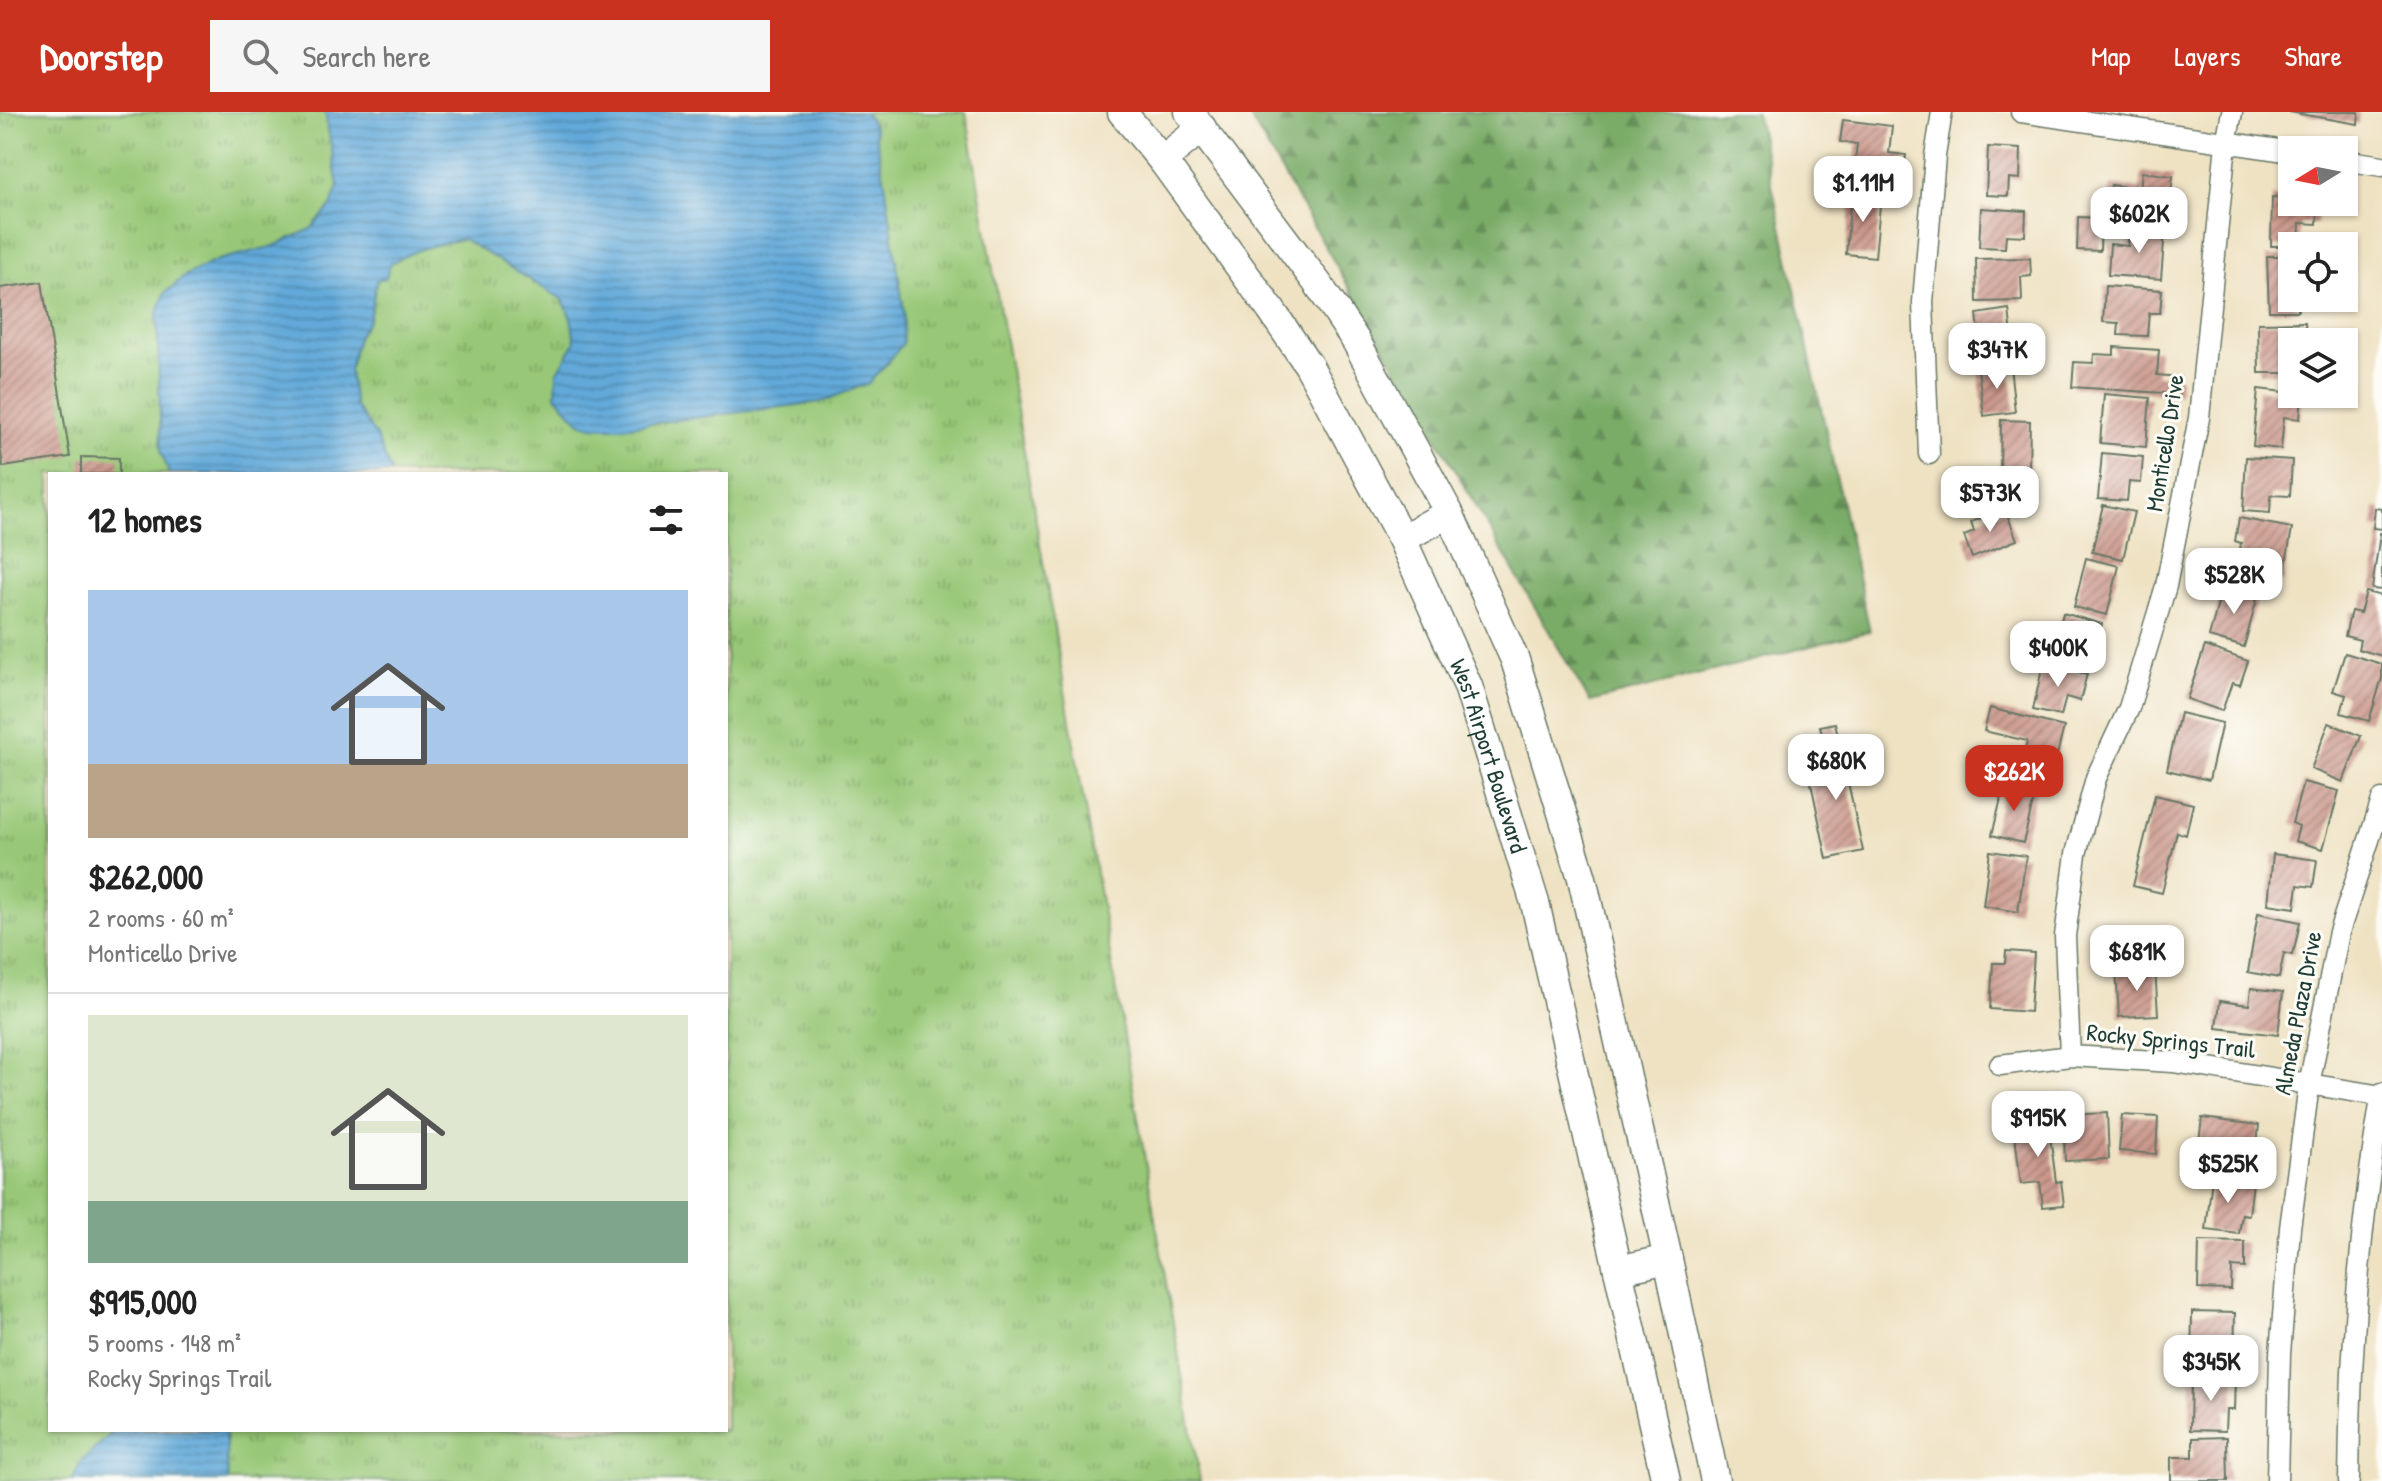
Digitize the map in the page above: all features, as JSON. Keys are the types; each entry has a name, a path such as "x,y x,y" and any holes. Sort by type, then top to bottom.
{"main road":[{"name":"West Airport Boulevard","path":"1122,112 1162,160 1309,366 1402,539 1468,686 1535,903 1666,1481"},
{"path":"1162,160 1196,120 1318,284 1356,341 1449,513 1515,660 1582,878 1715,1481"},
{"path":"1402,539 1449,513"},
{"path":"1618,1270 1668,1259"}],"street":[{"path":"1929,454 1923,302 1935,156 1942,112"},
{"path":"2021,112 2278,150"},
{"name":"Monticello Drive","path":"2070,1056 2065,936 2076,854 2096,778 2129,708 2166,586 2199,418 2226,143 2232,112"},
{"path":"2358,162 2382,166"},
{"name":"Almeda Plaza Drive","path":"2277,1481 2281,1338 2290,1228 2309,1085 2339,932 2382,800"},
{"name":"Rocky Springs Trail","path":"2000,1065 2070,1056 2173,1062 2382,1095"},
{"path":"2349,1481 2349,1378 2382,1095"}],"green space":[{"path":"0,112 966,112 1200,1481 0,1481"},
{"path":"1247,112 1756,112 1870,631 1590,702"}],"water":[{"path":"325,112 865,112 874,127 885,182 904,312 903,343 869,383 821,402 621,427 590,425 577,419 556,395 557,373 575,342 571,318 563,300 463,239 425,248 390,264 386,278 377,280 369,319 358,336 349,370 355,405 376,436 391,472 168,472 161,451 157,314 165,293 186,275 218,260 274,246 311,229 331,206 338,186"},
{"path":"113,1432 225,1432 228,1481 72,1481 82,1461"}],"building":[{"path":"2289,112 2359,112 2358,124"},
{"path":"1843,120 1892,126 1889,153 1906,155 1903,177 1854,172 1857,144 1840,142"},
{"path":"1988,147 2021,149 2020,179 2009,178 2008,196 1986,195"},
{"path":"2142,172 2173,176 2168,220 2107,212 2111,185 2140,189"},
{"path":"1851,192 1881,195 1875,257 1846,254"},
{"path":"2272,197 2278,197 2278,216 2317,216 2317,224 2300,223 2300,232 2278,232 2278,246 2271,246"},
{"path":"1981,208 2026,211 2025,236 2006,235 2005,248 1979,247"},
{"path":"2078,217 2101,218 2100,251 2077,250"},
{"path":"2129,227 2165,230 2161,279 2108,275 2110,244 2128,246"},
{"path":"2267,256 2278,256 2278,311 2269,311"},
{"path":"2030,258 2031,276 2021,277 2022,301 1977,302 1976,259"},
{"path":"42,282 70,457 3,467 0,446 0,288"},
{"path":"2105,286 2162,290 2160,313 2149,313 2147,336 2118,335 2119,323 2103,322"},
{"path":"2009,309 2013,345 1981,349 1977,314"},
{"path":"2305,322 2305,328 2278,328 2278,373 2259,373 2258,323"},
{"path":"2114,347 2159,350 2157,375 2180,377 2179,394 2072,387 2074,362 2093,363 2094,354 2114,355"},
{"path":"2010,366 2015,412 1984,416 1978,369"},
{"path":"2258,389 2278,391 2278,408 2301,408 2300,419 2284,417 2281,449 2253,446"},
{"path":"2104,394 2150,398 2146,447 2100,443"},
{"path":"2001,420 2030,421 2029,471 2000,471"},
{"path":"2102,453 2143,457 2141,483 2129,482 2127,501 2098,499"},
{"path":"81,457 119,458 119,472 81,472"},
{"path":"2246,457 2292,460 2290,496 2271,495 2270,513 2243,511"},
{"path":"2103,505 2134,512 2123,559 2092,552"},
{"path":"2375,508 2382,509 2382,529 2373,528"},
{"path":"2005,509 2017,540 1972,558 1964,536 1974,532 1971,522"},
{"path":"2239,518 2292,528 2283,582 2236,574 2241,543 2235,541"},
{"path":"2382,533 2382,590 2372,589"},
{"path":"2086,558 2119,566 2107,615 2074,607"},
{"path":"2223,585 2258,595 2244,647 2209,637"},
{"path":"2366,592 2382,596 2382,656 2358,649 2360,640 2345,636 2351,611 2360,613"},
{"path":"2063,613 2102,624 2091,666 2058,657 2063,637 2057,636"},
{"path":"2205,646 2248,661 2240,685 2232,683 2222,711 2187,699"},
{"path":"2345,653 2382,664 2382,678 2369,721 2341,713 2346,695 2333,691"},
{"path":"2043,664 2087,674 2080,701 2066,697 2061,716 2033,710"},
{"path":"1990,708 2064,727 2052,775 2021,768 2027,741 1984,731"},
{"path":"2180,713 2222,723 2209,780 2167,770"},
{"path":"1835,723 1863,851 1827,859 1810,778 1831,774 1820,726"},
{"path":"2329,723 2361,736 2343,782 2311,769"},
{"path":"2303,782 2339,791 2323,849 2295,841 2299,826 2292,823"},
{"path":"2005,783 2036,791 2023,843 1992,835"},
{"path":"2155,795 2193,804 2186,835 2177,832 2162,893 2133,886"},
{"path":"1990,851 2026,856 2018,912 1983,906"},
{"path":"2273,854 2317,860 2313,887 2298,885 2295,908 2268,904"},
{"path":"2258,913 2300,922 2293,955 2284,953 2279,978 2248,972"},
{"path":"2006,951 2034,953 2030,1012 1990,1009 1993,963 2005,963"},
{"path":"2155,968 2158,1015 2119,1017 2116,971"},
{"path":"2251,988 2283,992 2278,1035 2217,1028 2220,1001 2249,1005"},
{"path":"2047,1112 2056,1182 2061,1181 2064,1205 2043,1207 2040,1182 2021,1184 2014,1128 2028,1127 2027,1114"},
{"path":"2107,1113 2109,1159 2065,1161 2063,1115"},
{"path":"2122,1115 2158,1117 2156,1154 2119,1151"},
{"path":"2202,1118 2259,1125 2255,1164 2197,1157"},
{"path":"2212,1178 2253,1183 2249,1215 2242,1214 2239,1234 2206,1230"},
{"path":"2199,1241 2245,1242 2245,1268 2232,1267 2231,1290 2198,1289"},
{"path":"2192,1312 2235,1313 2234,1363 2191,1362"},
{"path":"2191,1378 2235,1379 2234,1410 2226,1410 2225,1431 2190,1430"},
{"path":"2227,1437 2228,1481 2171,1481 2171,1457 2193,1457 2193,1438"}]}
